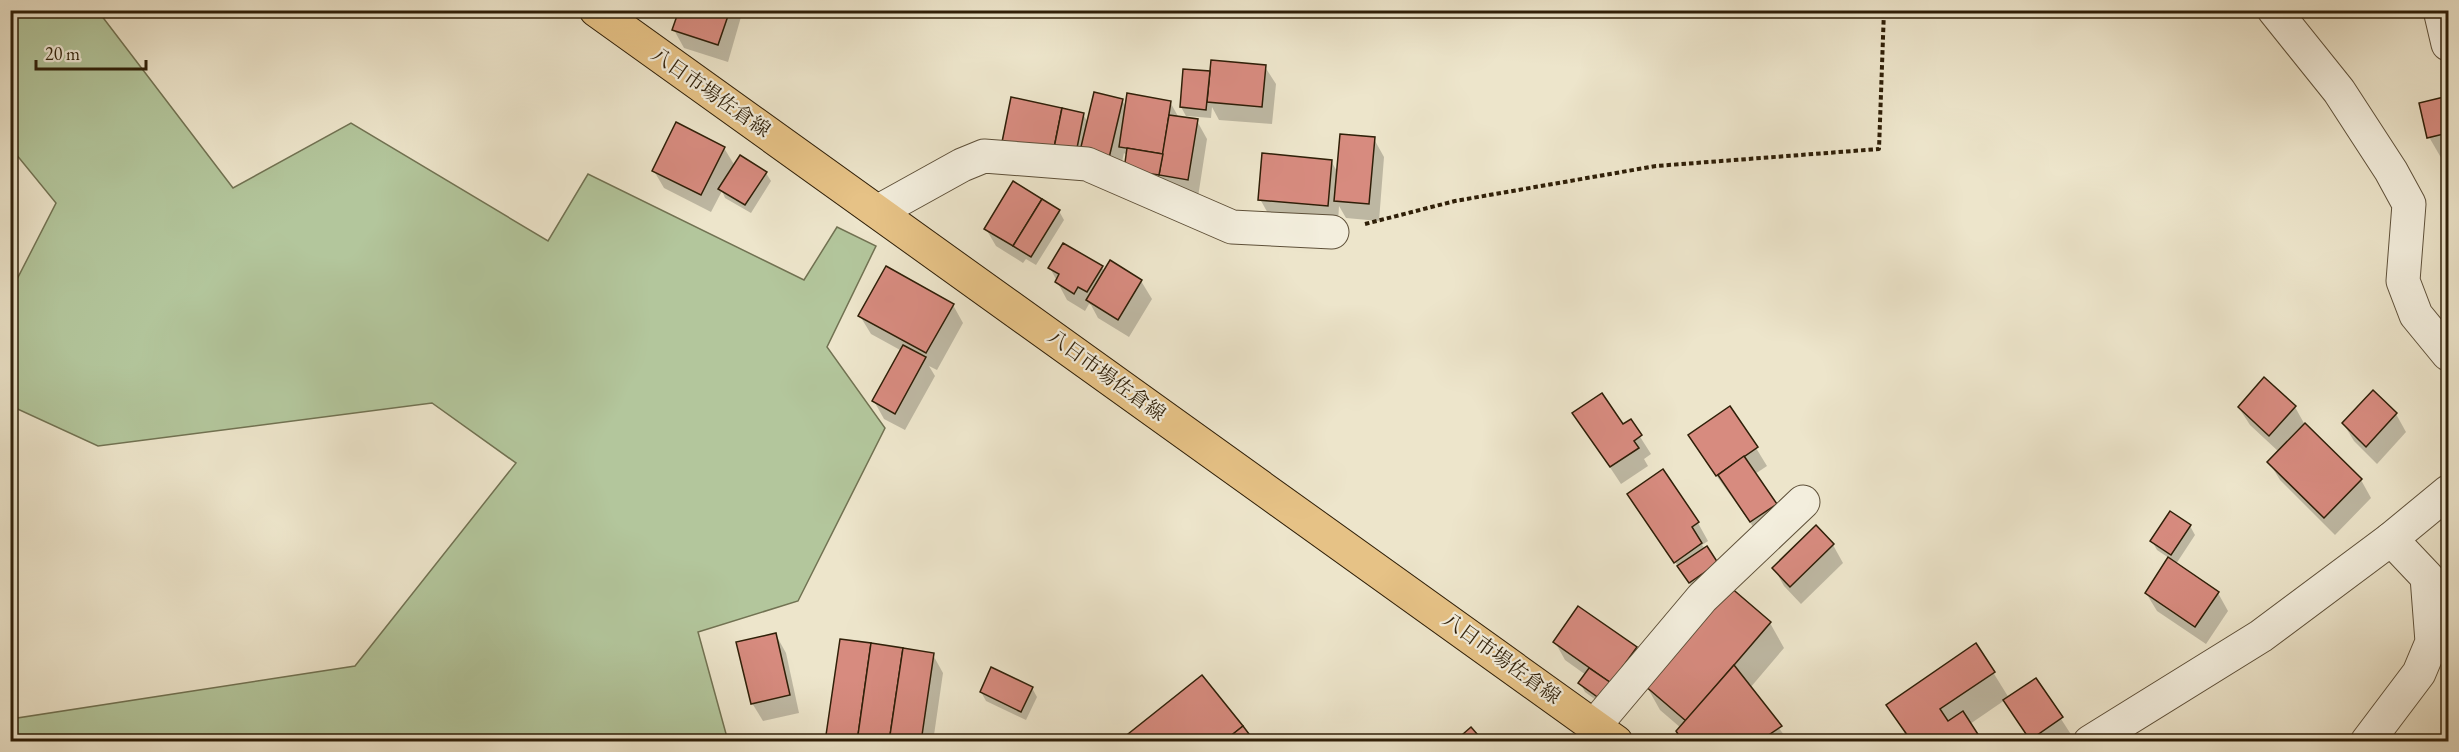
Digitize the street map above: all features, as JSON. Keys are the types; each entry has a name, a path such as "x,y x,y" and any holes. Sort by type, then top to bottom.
{"main road":[{"name":"八日市場佐倉線","path":"596,10 1606,733"}],"street":[{"path":"2274,10 2339,91 2391,171 2409,204 2403,281 2416,315 2448,354"},
{"path":"2440,10 2448,44"},
{"path":"879,211 962,165 984,156 1087,164 1232,227 1332,232"},
{"path":"2090,741 2261,636 2391,539 2448,492"},
{"path":"1606,733 1702,598 1803,502"},
{"path":"2367,741 2419,673 2432,642 2427,577 2391,539"}],"path":[{"path":"1332,232 1455,201 1656,166 1879,149 1884,10"}],"green space":[{"path":"11,10 98,11 233,188 351,123 548,241 588,174 804,280 837,227 876,246 827,347 885,428 798,601 698,632 728,741 11,741 11,719 355,666 516,463 432,403 98,446 11,406 11,291 56,203 11,148"}],"building":[{"path":"679,10 730,10 718,45 672,30"},
{"path":"1211,60 1266,65 1262,107 1207,102"},
{"path":"1183,69 1210,71 1206,110 1180,107"},
{"path":"1094,92 1123,99 1109,158 1080,151"},
{"path":"1127,93 1171,101 1163,154 1119,147"},
{"path":"2448,96 2448,133 2427,138 2419,103"},
{"path":"1011,97 1062,108 1053,153 1002,142"},
{"path":"1062,108 1084,113 1075,158 1053,153"},
{"path":"1169,115 1198,119 1188,180 1159,175"},
{"path":"676,122 725,147 701,195 652,171"},
{"path":"1340,134 1375,137 1369,204 1334,201"},
{"path":"1127,148 1163,154 1159,175 1124,170"},
{"path":"1262,153 1332,160 1328,206 1258,200"},
{"path":"740,155 767,172 745,205 718,189"},
{"path":"1013,181 1042,199 1013,246 984,229"},
{"path":"1042,199 1060,210 1031,257 1013,246"},
{"path":"1063,243 1103,266 1087,292 1078,287 1074,294 1055,282 1059,274 1048,268"},
{"path":"1110,260 1142,280 1118,320 1086,300"},
{"path":"886,266 954,304 926,353 858,316"},
{"path":"903,345 926,357 895,414 872,401"},
{"path":"2264,377 2296,406 2269,436 2238,407"},
{"path":"2373,390 2397,413 2366,447 2342,423"},
{"path":"1602,393 1623,424 1631,419 1642,435 1634,441 1639,448 1610,467 1572,413"},
{"path":"1730,406 1758,447 1716,476 1688,435"},
{"path":"2305,423 2362,479 2324,518 2267,462"},
{"path":"1744,456 1777,504 1750,522 1718,475"},
{"path":"1663,469 1699,522 1692,527 1702,543 1674,563 1627,494"},
{"path":"2170,511 2191,525 2171,555 2150,541"},
{"path":"1816,525 1834,544 1790,587 1772,568"},
{"path":"1707,546 1718,563 1689,583 1677,566"},
{"path":"2168,557 2219,592 2195,627 2145,593"},
{"path":"1729,586 1771,622 1686,721 1644,685"},
{"path":"1578,606 1637,647 1611,683 1553,642"},
{"path":"776,633 790,695 751,704 736,642"},
{"path":"840,639 871,643 857,742 825,742"},
{"path":"871,643 903,648 889,742 857,742"},
{"path":"1976,643 1995,672 1940,709 1948,721 1963,711 1983,742 1920,742 1916,736 1910,739 1886,705"},
{"path":"903,648 934,653 921,742 889,742"},
{"path":"1734,665 1782,726 1758,742 1683,742 1676,731"},
{"path":"991,667 1033,687 1021,712 980,692"},
{"path":"1589,668 1614,685 1603,701 1578,683"},
{"path":"1202,675 1243,726 1223,742 1118,742"},
{"path":"2036,678 2063,717 2030,740 2003,700"},
{"path":"1243,726 1255,742 1223,742"},
{"path":"1471,727 1484,742 1454,742"}]}
